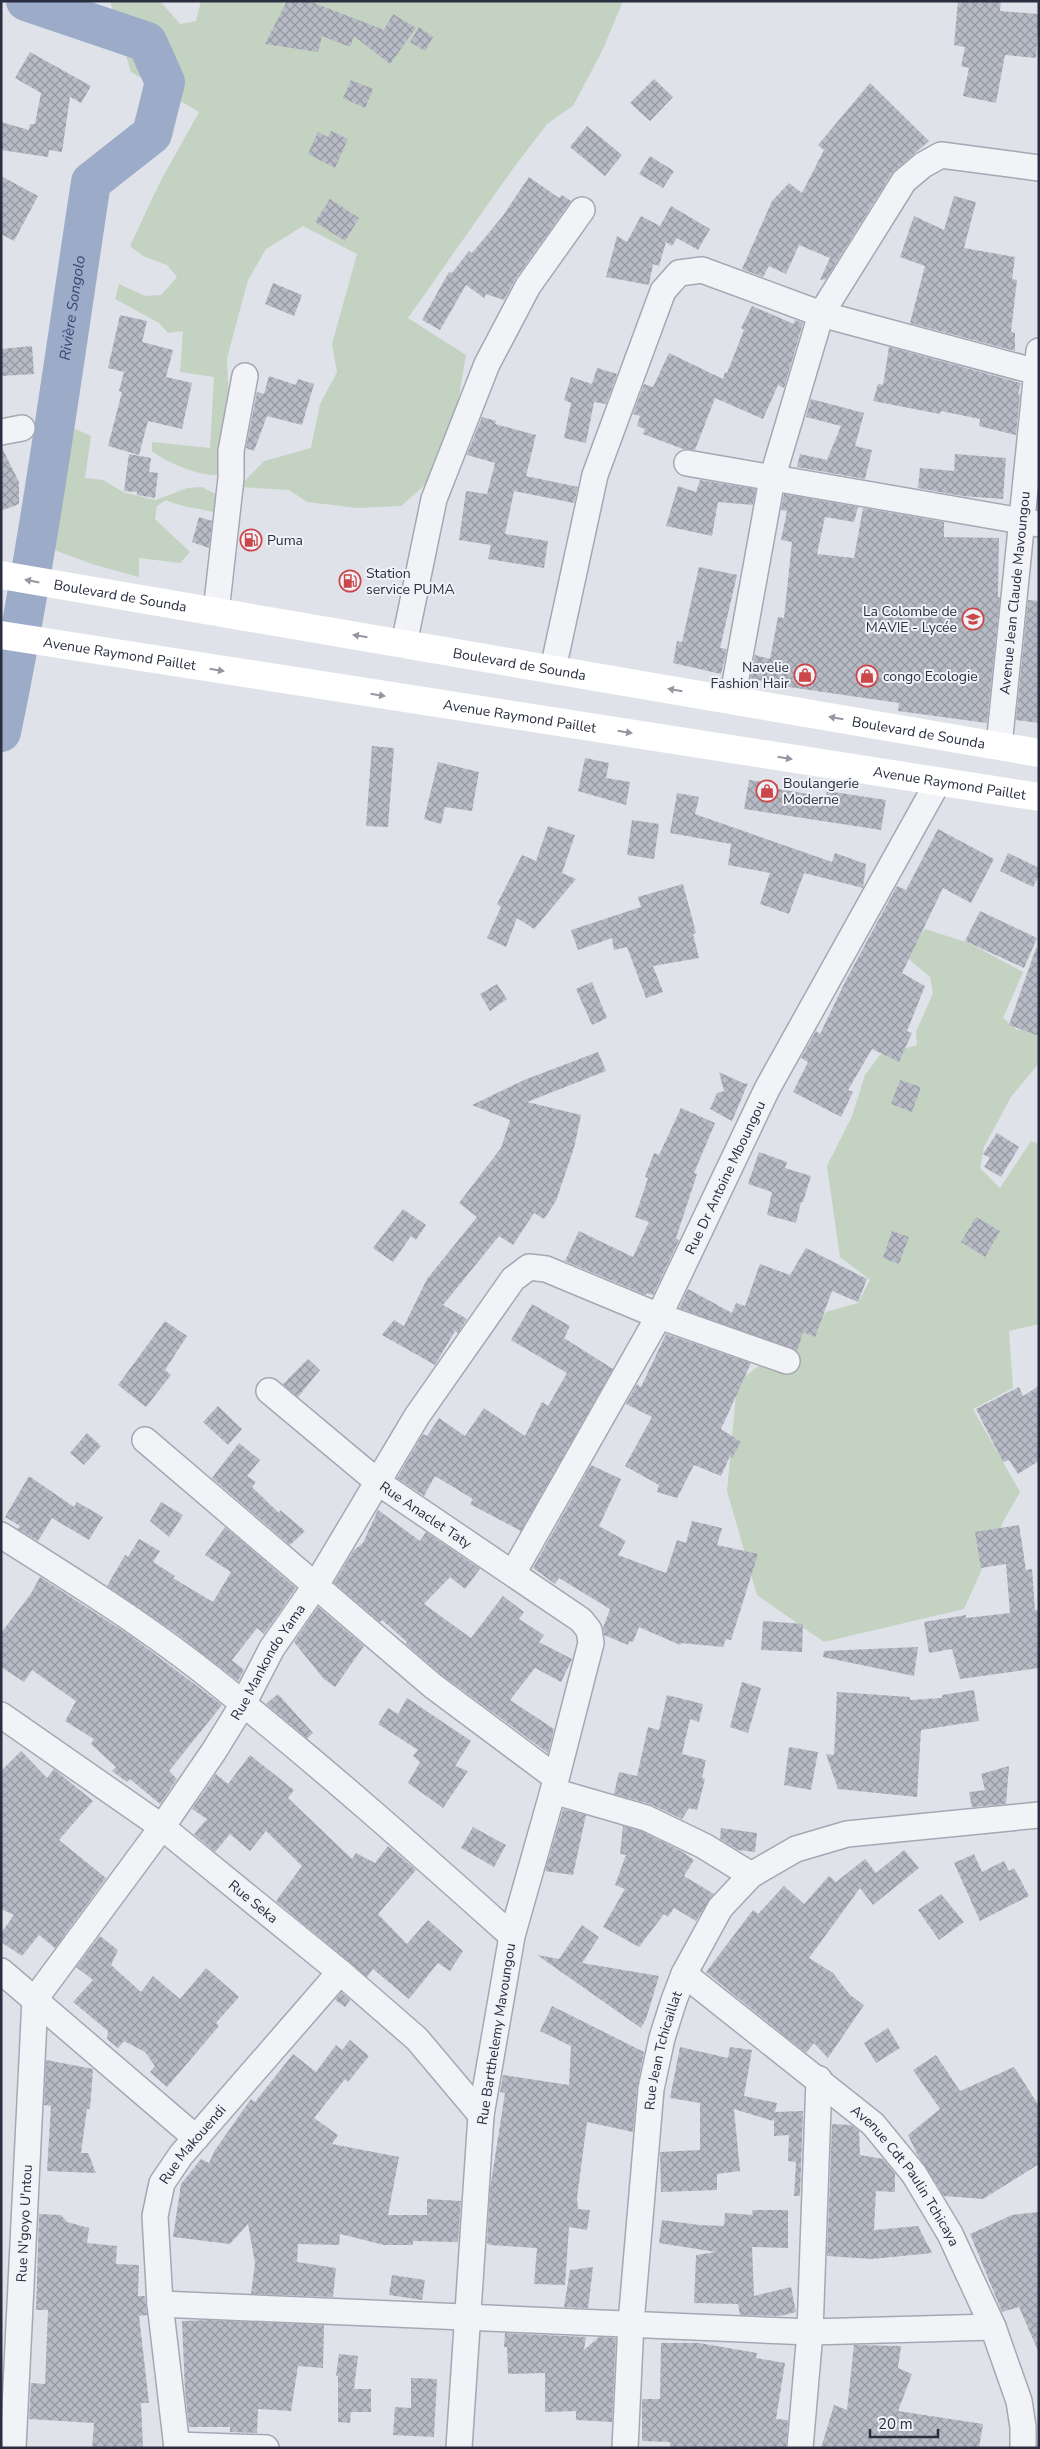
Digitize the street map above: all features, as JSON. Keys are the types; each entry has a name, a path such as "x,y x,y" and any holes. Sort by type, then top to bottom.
{"main road":[{"name":"Boulevard de Sounda","path":"4,576 1039,753"},
{"name":"Avenue Raymond Paillet","path":"1,635 1039,798"}],"street":[{"path":"732,700 772,480 821,314 904,181 923,165 941,156 1039,168"},
{"path":"404,644 434,499 487,364 528,286 582,210"},
{"path":"554,669 595,475 663,291 679,273 702,270 821,314 1038,361"},
{"name":"Avenue Jean Claude Mavoungou","path":"999,746 1030,522 1038,361"},
{"path":"216,612 231,478 231,451 245,376"},
{"path":"687,463 772,480 1030,522"},
{"name":"Rue Dr Antoine Mboungou","path":"513,1573 659,1316 767,1089 938,782"},
{"name":"Rue Mankondo Yama","path":"35,1999 162,1827 214,1751 243,1704 272,1648 316,1586 417,1416 513,1279 528,1267 546,1269 659,1316"},
{"path":"659,1316 787,1360"},
{"name":"Rue Anaclet Taty","path":"269,1391 379,1482 581,1620 589,1630"},
{"path":"145,1440 433,1686 554,1784 646,1818 704,1846 751,1875"},
{"path":"1,1535 101,1599 219,1684 390,1826 512,1936"},
{"name":"Rue Bartthelemy Mavoungou","path":"459,2448 466,2317 481,2114 512,1936 591,1643 589,1630"},
{"name":"Rue Seka","path":"1,1715 162,1827 340,1972 417,2039 481,2114"},
{"name":"Rue Jean Tchicaillat","path":"625,2448 632,2323 651,2089 662,2038 684,1974 720,1908 751,1875 796,1849 847,1834 1039,1815"},
{"path":"1,1971 196,2138"},
{"name":"Rue Makouendi","path":"177,2446 160,2304 154,2216 162,2183 196,2138 340,1972"},
{"name":"Avenue Cdt Paulin Tchicaya","path":"684,1974 819,2079 873,2124 914,2174 950,2234 993,2327 1019,2401 1023,2427 1023,2448"},
{"name":"Rue N'goyo U'ntou","path":"13,2448 35,1999"},
{"path":"800,2448 810,2332 819,2079"},
{"path":"160,2304 810,2332 993,2327"},
{"path":"177,2446 266,2448"}],"green space":[{"path":"110,1 160,1 180,24 196,21 201,1 623,1 603,49 573,106 547,124 512,170 408,318 466,355 454,426 435,476 401,506 357,508 307,502 289,490 239,487 264,461 311,448 320,404 337,372 332,344 357,254 303,226 266,249 248,280 227,358 229,406 218,475 210,475 183,468 152,451 152,442 210,448 214,377 180,372 183,331 168,333 159,323 115,299 119,284 145,296 161,295 177,277 167,265 143,256 130,246 160,182 199,112 131,72"},
{"path":"60,422 91,436 85,478 103,480 125,493 156,500 187,488 202,487 221,497 219,514 179,505 166,500 157,506 155,519 190,552 180,563 139,558 139,577 95,565 43,546"},
{"path":"925,929 969,943 1023,972 1003,1018 1017,1030 1039,1026 1039,1063 1011,1097 984,1147 980,1168 1000,1188 1031,1141 1039,1144 1039,1324 1009,1331 1013,1388 973,1409 1020,1492 1003,1522 964,1609 824,1642 757,1595 727,1491 737,1383 826,1312 858,1303 870,1280 840,1257 827,1166 852,1116 865,1075 880,1055 917,1045 916,1032 933,993 930,977 905,956"}],"building":[{"path":"287,1 309,1 384,30 393,14 416,28 390,64 354,36 350,47 322,36 318,52 265,44"},
{"path":"958,1 1001,1 1000,11 1039,14 1036,58 1005,55 996,103 963,96 969,68 961,66 965,47 954,45"},
{"path":"419,27 433,37 425,51 410,42"},
{"path":"30,52 91,86 81,103 70,97 62,152 49,150 48,157 1,150 1,122 29,130 30,124 35,124 41,93 15,78"},
{"path":"654,79 673,97 650,121 630,103"},
{"path":"351,80 373,89 365,108 343,98"},
{"path":"870,83 929,141 892,173 826,279 820,280 830,258 799,245 786,274 769,266 763,277 742,269 772,201 789,183 802,193 824,150 818,145"},
{"path":"587,126 622,155 605,176 570,147"},
{"path":"331,131 348,139 335,168 308,154 318,132 328,137"},
{"path":"650,156 674,171 663,188 639,174"},
{"path":"1,176 38,196 14,241 1,234"},
{"path":"529,177 559,198 562,195 571,201 516,278 504,300 486,294 484,298 466,285 440,330 422,320 449,272 452,273 469,251 472,253 502,217"},
{"path":"954,196 976,202 964,248 1015,257 1012,279 1017,280 1011,332 1015,333 1015,351 910,323 925,266 900,257 914,216 944,230"},
{"path":"330,199 359,218 345,241 315,222"},
{"path":"671,206 710,229 698,250 677,238 672,246 666,242 659,266 653,264 649,285 606,277 617,236 627,242 641,216 660,226"},
{"path":"273,283 302,295 294,316 265,304"},
{"path":"752,306 794,324 795,320 803,323 784,388 778,385 763,419 715,398 695,450 683,449 643,434 645,429 637,426 640,416 633,414 644,384 653,387 669,353 723,379 744,330 741,328"},
{"path":"120,315 147,321 142,342 173,350 166,377 192,383 182,429 148,421 139,455 108,446 122,392 119,391 124,372 108,368"},
{"path":"32,346 34,374 1,376 1,349"},
{"path":"889,347 1021,383 1018,394 1020,394 1016,435 979,426 980,419 941,411 940,414 873,401 878,384 883,385"},
{"path":"597,368 617,374 606,404 594,402 586,443 564,438 571,403 564,400 571,377 592,384"},
{"path":"269,376 296,385 298,379 314,384 302,425 267,416 254,451 246,448 257,392 264,394"},
{"path":"811,399 864,413 855,446 872,450 865,479 797,467 800,454 827,460 841,426 806,417"},
{"path":"482,417 496,421 495,424 536,435 526,476 578,487 574,503 514,491 505,534 548,541 544,568 488,559 491,545 459,540 466,491 487,494 495,463 467,455"},
{"path":"1,446 19,482 19,504 1,511"},
{"path":"129,454 151,458 149,472 158,473 155,498 137,495 137,492 124,491"},
{"path":"955,454 1006,458 1003,499 962,496 918,488 920,468 954,471"},
{"path":"700,480 756,489 753,505 718,502 712,536 666,526 678,486 696,492"},
{"path":"784,494 858,507 854,522 825,517 817,554 854,558 863,508 944,522 944,537 999,538 998,597 1000,597 987,723 898,711 899,703 789,687 750,678 755,655 770,659 778,617 784,618 792,542 781,540 787,511 781,510"},
{"path":"199,517 212,521 209,548 192,542"},
{"path":"699,567 737,575 720,648 727,649 721,674 673,663 677,641 682,642"},
{"path":"1028,600 1039,601 1039,723 1016,720"},
{"path":"372,746 394,748 388,827 366,826"},
{"path":"585,758 609,763 606,778 630,782 626,805 578,791"},
{"path":"438,762 479,772 472,811 445,807 441,824 424,819"},
{"path":"749,780 778,784 778,789 826,797 827,791 886,800 881,830 744,809"},
{"path":"677,793 699,797 695,814 832,862 835,853 866,864 863,888 804,873 789,914 760,904 770,873 728,865 731,844 670,833"},
{"path":"632,820 659,824 654,859 627,855"},
{"path":"548,826 575,835 562,873 576,879 534,929 517,918 506,947 487,938 501,907 497,904 522,855 536,861"},
{"path":"938,829 994,859 971,903 943,888 902,973 925,986 907,1031 912,1033 899,1062 872,1049 848,1090 853,1092 841,1117 793,1092 808,1062 801,1058 816,1031 820,1034 846,980 897,886 906,890"},
{"path":"1008,853 1039,868 1039,875 1033,887 1000,871"},
{"path":"683,884 696,933 693,934 699,958 653,966 663,992 646,998 627,947 614,950 612,938 578,950 571,930 641,907 638,897"},
{"path":"980,911 1037,938 1024,968 965,941"},
{"path":"1036,948 1039,948 1039,1036 1009,1025"},
{"path":"592,982 607,1018 592,1025 576,989"},
{"path":"497,984 507,999 490,1011 480,994"},
{"path":"598,1052 606,1071 527,1102 581,1115 574,1148 556,1201 544,1219 534,1213 513,1245 499,1236 443,1305 467,1319 458,1333 455,1331 435,1365 382,1335 394,1320 404,1326 427,1279 477,1217 459,1203 501,1148 510,1120 472,1105 524,1080"},
{"path":"719,1072 745,1084 748,1083 732,1121 710,1109 717,1093 724,1091"},
{"path":"900,1080 921,1087 912,1112 891,1104"},
{"path":"681,1108 715,1123 694,1173 697,1174 676,1238 679,1240 653,1295 647,1293 646,1295 565,1261 579,1231 633,1257 649,1222 635,1217 648,1178 645,1177 654,1153 659,1155"},
{"path":"997,1133 1019,1147 1001,1177 984,1167 990,1158 983,1154"},
{"path":"759,1152 787,1162 785,1168 811,1176 803,1202 801,1202 796,1223 767,1215 772,1192 748,1184"},
{"path":"403,1209 426,1225 416,1240 411,1236 393,1262 373,1248"},
{"path":"976,1217 1000,1231 985,1257 961,1242"},
{"path":"892,1231 909,1237 899,1264 883,1258"},
{"path":"806,1248 867,1279 858,1302 832,1291 815,1337 803,1332 797,1351 679,1308 688,1289 732,1313 736,1303 745,1306 760,1264 790,1275"},
{"path":"532,1304 570,1326 564,1338 613,1369 521,1531 470,1504 473,1499 435,1476 424,1496 397,1478 423,1434 427,1436 439,1418 465,1436 484,1408 525,1436 542,1402 548,1406 567,1373 511,1340"},
{"path":"165,1321 187,1336 165,1370 171,1375 146,1407 118,1385"},
{"path":"666,1334 751,1363 721,1429 741,1442 732,1458 730,1456 721,1476 694,1465 677,1498 657,1492 659,1485 625,1466 652,1417 626,1404 637,1384 641,1387"},
{"path":"308,1359 320,1370 298,1397 283,1384"},
{"path":"1039,1386 1039,1461 1018,1474 1009,1460 1003,1462 976,1409 1019,1387 1023,1396"},
{"path":"218,1406 242,1429 228,1445 203,1422"},
{"path":"87,1433 101,1446 84,1465 70,1453"},
{"path":"239,1443 260,1460 247,1476 256,1482 252,1487 279,1513 280,1510 305,1531 290,1545 212,1478"},
{"path":"591,1465 621,1479 599,1526 626,1541 618,1555 666,1573 677,1540 686,1543 692,1521 722,1528 717,1545 758,1554 731,1640 726,1639 723,1647 681,1643 680,1645 639,1627 633,1642 629,1641 628,1645 604,1635 603,1628 610,1609 559,1578 555,1584 533,1568"},
{"path":"29,1476 74,1507 77,1502 103,1517 89,1540 52,1518 38,1541 18,1529 20,1526 5,1517"},
{"path":"161,1502 183,1515 169,1537 150,1521"},
{"path":"378,1510 420,1541 426,1532 480,1569 465,1589 450,1577 424,1604 471,1638 503,1596 524,1612 519,1619 544,1635 539,1642 572,1659 561,1682 535,1668 510,1700 554,1729 548,1753 442,1675 382,1620 380,1622 334,1583 354,1550 363,1543"},
{"path":"1019,1525 1026,1570 1032,1569 1035,1610 1039,1610 1039,1668 960,1679 952,1649 929,1653 924,1622 966,1615 966,1618 1010,1613 1006,1564 981,1568 975,1532"},
{"path":"225,1527 296,1588 264,1634 257,1628 232,1660 244,1670 238,1681 176,1633 107,1586 125,1555 128,1557 139,1539 160,1551 153,1562 175,1576 173,1578 213,1602 231,1572 205,1555"},
{"path":"40,1577 132,1637 222,1705 169,1771 177,1779 160,1804 130,1779 127,1782 112,1771 116,1767 91,1744 94,1739 65,1721 76,1701 32,1670 24,1682 1,1667 1,1633 30,1595"},
{"path":"318,1607 364,1646 335,1687 323,1678 294,1642"},
{"path":"763,1621 803,1624 802,1652 761,1650"},
{"path":"918,1647 914,1676 823,1657 824,1651"},
{"path":"742,1682 761,1688 748,1733 730,1727"},
{"path":"974,1690 979,1721 921,1730 917,1797 838,1789 826,1754 834,1755 837,1692 910,1697 910,1700 942,1698 942,1695"},
{"path":"278,1694 313,1733 307,1738 266,1704"},
{"path":"667,1695 703,1704 699,1722 690,1719 682,1754 706,1760 702,1778 705,1779 697,1810 689,1808 682,1819 650,1804 614,1794 619,1772 637,1776 648,1727 659,1730"},
{"path":"407,1698 471,1741 455,1766 468,1771 443,1808 408,1783 420,1762 413,1756 418,1750 378,1724 388,1708 398,1714"},
{"path":"789,1747 818,1752 811,1790 784,1785"},
{"path":"21,1751 47,1778 54,1769 93,1801 59,1840 106,1878 55,1948 39,1935 22,1956 1,1942 1,1933 14,1915 1,1909 1,1771"},
{"path":"250,1755 294,1790 288,1798 352,1859 356,1853 375,1863 388,1846 416,1870 378,1914 407,1944 428,1920 463,1951 450,1971 438,1963 409,1999 373,1969 367,1977 276,1901 302,1866 266,1831 250,1851 230,1834 215,1852 194,1834 207,1819 192,1809 216,1774 228,1784"},
{"path":"1009,1766 1006,1804 972,1807 969,1792 985,1790 981,1774"},
{"path":"563,1809 586,1815 573,1875 545,1871"},
{"path":"623,1826 641,1831 681,1851 694,1860 684,1876 714,1894 696,1921 674,1908 668,1917 664,1914 639,1947 603,1927 625,1889 615,1885 626,1855 620,1854"},
{"path":"473,1827 506,1845 494,1867 461,1848"},
{"path":"721,1828 757,1833 755,1852 738,1850 720,1839"},
{"path":"904,1850 919,1868 873,1905 860,1888 809,1958 833,1973 850,1995 864,2005 828,2058 814,2043 806,2053 706,1972 753,1910 758,1914 784,1886 804,1904 829,1876 836,1882 865,1859 876,1873"},
{"path":"974,1854 982,1872 1004,1861 1009,1871 1014,1868 1029,1896 980,1921 954,1863"},
{"path":"941,1894 964,1922 939,1940 918,1910"},
{"path":"582,1925 599,1937 582,1963 659,1976 646,2019 641,2028 537,1955 559,1959"},
{"path":"100,1936 118,1950 111,1965 141,1992 153,1976 180,1999 206,1968 239,1997 216,2023 219,2026 167,2087 150,2072 155,2066 145,2052 124,2041 118,2048 107,2039 108,2031 73,2002 93,1980 76,1967"},
{"path":"341,1992 350,2000 345,2007 335,2000"},
{"path":"552,2006 644,2052 637,2088 633,2132 587,2122 577,2198 578,2209 590,2210 587,2230 569,2227 565,2285 534,2284 537,2248 490,2245 487,2243 490,2189 505,2093 500,2092 503,2075 569,2085 571,2046 540,2031"},
{"path":"888,2028 900,2048 876,2063 864,2043"},
{"path":"350,2040 369,2056 348,2082 345,2079 314,2118 338,2135 332,2144 399,2157 388,2215 427,2215 427,2199 461,2201 458,2242 413,2241 413,2245 384,2245 340,2234 339,2245 298,2244 297,2262 336,2268 333,2297 251,2294 255,2263 248,2224 230,2244 173,2237 181,2184 201,2159 209,2163 215,2150 251,2099 255,2102 293,2054 316,2072 336,2045 342,2050"},
{"path":"680,2047 728,2058 730,2047 752,2050 744,2096 777,2103 775,2112 803,2111 800,2196 794,2196 796,2162 788,2161 789,2135 774,2136 774,2117 773,2121 734,2109 740,2171 717,2174 717,2190 661,2192 660,2152 700,2150 700,2103 670,2098"},
{"path":"936,2055 960,2091 1014,2067 1039,2106 1039,2164 983,2199 944,2196 918,2156 908,2135 940,2109 913,2070"},
{"path":"46,2060 93,2069 90,2109 87,2109 81,2153 88,2153 96,2173 47,2171 51,2106 44,2105"},
{"path":"832,2124 851,2125 859,2131 860,2155 883,2159 895,2174 895,2192 876,2191 874,2230 918,2226 932,2253 872,2259 827,2256"},
{"path":"752,2210 788,2210 788,2248 752,2247 754,2296 791,2287 796,2312 780,2316 740,2315 738,2304 694,2303 696,2255 716,2252 659,2243 662,2220 724,2226 725,2213 753,2215"},
{"path":"1039,2212 1039,2353 1019,2307 1002,2312 970,2234 1012,2215"},
{"path":"39,2214 61,2215 67,2222 89,2228 87,2243 117,2246 116,2264 139,2265 138,2296 145,2296 147,2315 139,2316 149,2403 141,2403 143,2448 92,2448 94,2423 29,2419 31,2383 45,2384 48,2310 36,2310"},
{"path":"593,2267 588,2308 564,2307 570,2270"},
{"path":"392,2275 425,2280 422,2300 389,2295"},
{"path":"209,2320 324,2325 323,2368 298,2366 291,2411 258,2409 257,2433 230,2432 230,2427 189,2427 185,2392 182,2321"},
{"path":"505,2333 586,2337 584,2350 599,2337 616,2338 612,2422 576,2420 576,2411 545,2412 545,2373 508,2374 507,2347 504,2347"},
{"path":"661,2343 699,2343 757,2353 756,2358 785,2363 776,2419 788,2420 786,2448 670,2448 670,2442 642,2441 642,2399 660,2399"},
{"path":"854,2345 901,2346 898,2368 912,2374 898,2411 983,2424 979,2448 821,2448 834,2405 847,2410"},
{"path":"339,2354 358,2356 354,2389 371,2389 371,2412 351,2412 350,2423 338,2422 338,2376 336,2376"},
{"path":"411,2378 437,2379 434,2437 393,2435 395,2407 411,2408"}],"waterway":[{"name":"Rivière Songolo","path":"1,732 39,526 91,182 152,134 165,82 147,42 26,1"}],"place":[{"name":"Puma","path":"251,540"},
{"name":"Station service PUMA","path":"350,581"},
{"name":"La Colombe de MAVIE - Lycée","path":"973,619"},
{"name":"Navelie Fashion Hair","path":"805,675"},
{"name":"congo Ecologie","path":"867,676"},
{"name":"Boulangerie Moderne","path":"767,791"}]}
